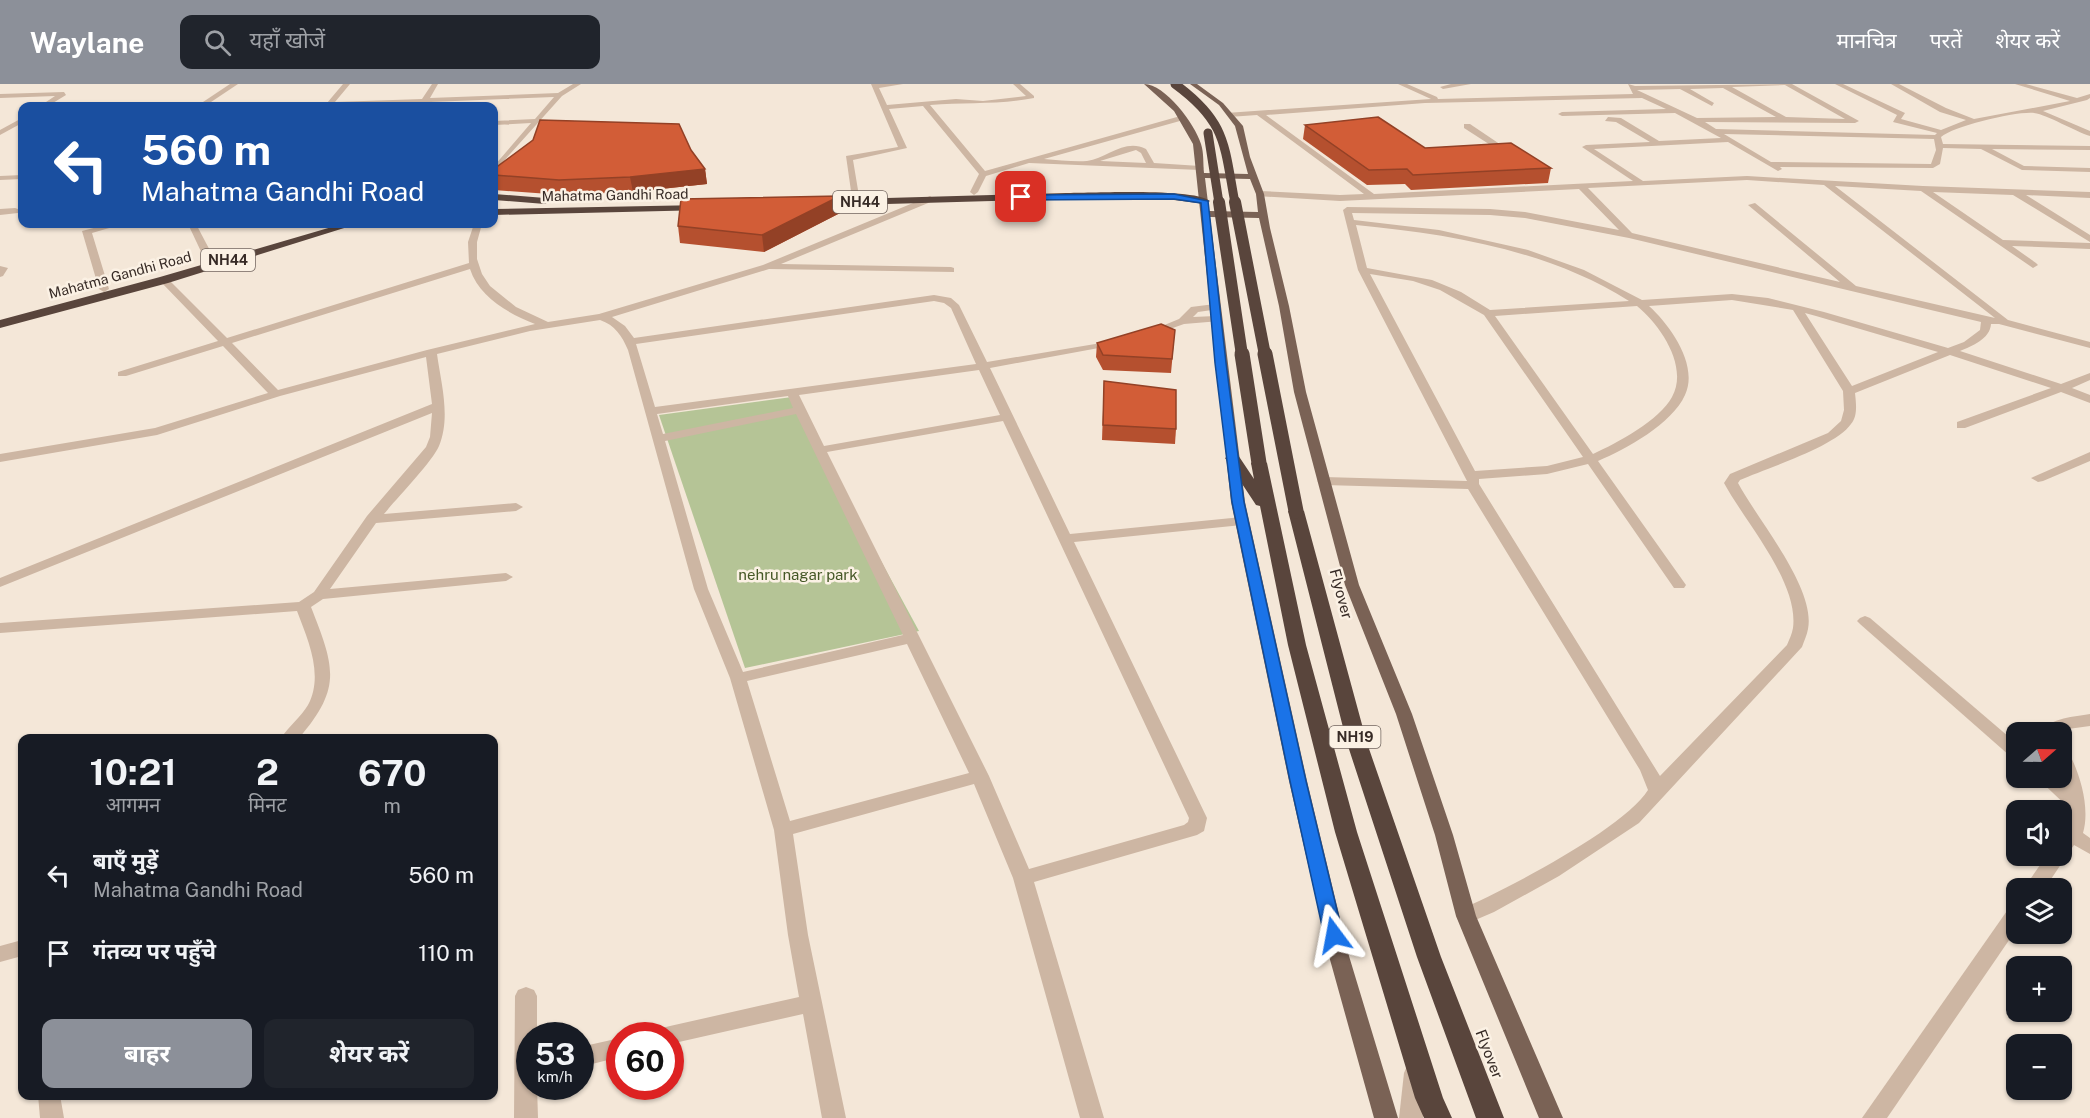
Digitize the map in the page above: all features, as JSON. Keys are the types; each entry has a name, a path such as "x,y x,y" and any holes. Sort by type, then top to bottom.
{"highway":[{"name":"NH19","path":"1163,84 1181,98 1198,116 1211,141 1259,463 1297,645 1346,832 1417,1059 1438,1118"},
{"name":"Flyover","path":"1175,84 1198,102 1212,117 1222,135 1296,511 1357,743 1426,947 1490,1118"},
{"name":"NH44","path":"1205,202 974,192 855,196 808,201 930,199 1115,196 1174,197 1205,202"},
{"name":"Mahatma Gandhi Road","path":"498,197 605,205 714,205 498,212"},
{"path":"515,212 530,200"},
{"name":"Mahatma Gandhi Road","path":"0,318 322,228"},
{"name":"Mahatma Gandhi Road","path":"0,324 164,280 339,228"},
{"path":"1233,458 1268,511"}],"main road":[{"path":"1147,84 1164,95 1184,117 1197,144 1242,521 1298,781 1339,957 1386,1118"},
{"path":"1193,84 1221,104 1239,126 1246,157 1260,194 1300,392 1352,585 1404,714 1444,836 1466,916 1551,1118"},
{"path":"1201,172 1254,177"},
{"path":"1205,202 1263,215"}],"street":[{"path":"207,102 235,84"},
{"path":"332,102 347,84"},
{"path":"425,100 435,84"},
{"path":"498,165 560,95 578,84"},
{"path":"855,196 849,158 903,148 875,85 900,84"},
{"path":"886,107 956,100 983,103 1032,97 1016,84"},
{"path":"1401,84 1441,100"},
{"path":"1441,85 1468,84"},
{"path":"1781,84 1632,86 1635,92 1696,120 1772,164 1790,179"},
{"path":"1696,120 1784,118 1855,121 1787,84"},
{"path":"1838,84 1902,115 1896,120 1938,134"},
{"path":"1894,84 1943,110 1974,121"},
{"path":"2018,84 2079,100"},
{"path":"1441,85 1456,95"},
{"path":"1724,86 1784,118"},
{"path":"0,89 10,87"},
{"path":"1682,87 1712,104"},
{"path":"0,96 63,94 50,102"},
{"path":"393,102 469,95 560,95"},
{"path":"1229,115 1441,100 1536,100 1643,96"},
{"path":"1714,131 1938,134 1974,121 2036,111 2090,96"},
{"path":"924,103 983,174"},
{"path":"1355,106 1364,112"},
{"path":"1656,142 1617,119 1562,118 1677,111"},
{"path":"2036,111 2090,134"},
{"path":"1259,113 1372,196"},
{"path":"974,192 983,174 1184,117"},
{"path":"498,123 536,121"},
{"path":"0,133 18,122"},
{"path":"1467,126 1518,158"},
{"path":"1772,164 1935,166 1940,146 1938,134"},
{"path":"1640,182 1586,147 1730,140"},
{"path":"1940,146 2090,148"},
{"path":"1981,146 2022,168 2090,170"},
{"path":"1089,163 1127,149 1137,148 1144,152 1151,166"},
{"path":"1494,154 1509,153"},
{"path":"1029,161 1151,166 1201,172"},
{"path":"0,178 18,177"},
{"path":"1260,194 1340,198 1747,178 1923,189 2090,195"},
{"path":"1554,180 1563,186"},
{"path":"1826,183 1997,313 2003,319 2001,321"},
{"path":"1580,185 1629,235"},
{"path":"1923,189 2033,265"},
{"path":"2014,192 2090,239"},
{"path":"1340,198 1351,222 1363,270 1472,480 1649,770 1657,790"},
{"path":"0,458 157,431 276,394 431,352 547,325 600,317 766,267 930,199"},
{"path":"1752,205 1855,289"},
{"path":"1347,210 1508,213 1629,235 1986,320 2001,321 2090,345"},
{"path":"0,212 15,212"},
{"path":"1324,481 1472,480 1550,471 1592,461 1615,450 1643,432 1674,405 1684,385 1677,355 1658,321 1641,304 1590,276 1512,248 1437,231 1351,222"},
{"path":"101,228 87,231 104,289"},
{"path":"194,228 210,260"},
{"path":"477,228 472,252 473,265 489,292 505,307 521,316 547,325"},
{"path":"2000,243 2090,246"},
{"path":"122,374 228,343 473,265"},
{"path":"766,267 951,270"},
{"path":"1363,270 1403,276 1439,285 1461,295 1488,314 1679,585"},
{"path":"164,280 276,394"},
{"path":"1488,314 1732,297 1765,300 1951,352 2090,399"},
{"path":"631,342 940,298 955,307 1196,811 1199,822 1190,830 1180,834 1023,878"},
{"path":"1466,916 1487,908 1609,836 1648,806 1657,790 1794,647 1801,635 1798,604 1788,579 1772,547 1732,487 1732,480 1818,443 1842,429 1847,422 1850,410 1849,391 1797,308"},
{"path":"652,411 984,366 1133,338 1183,321 1195,309 1216,313"},
{"path":"600,317 611,319 631,342 701,589 738,678 783,830 798,935 834,1118"},
{"path":"1849,391 1951,352 1979,338 1986,331 1986,320"},
{"path":"0,628 303,606 319,594 372,519 432,448 436,435 436,407 431,352"},
{"path":"1961,425 2090,376"},
{"path":"792,393 980,776 1023,878 1092,1118"},
{"path":"0,584 436,407"},
{"path":"659,438 800,410"},
{"path":"820,450 1008,417"},
{"path":"2038,478 2090,456"},
{"path":"372,519 516,507"},
{"path":"1065,539 1242,521"},
{"path":"319,594 506,577"},
{"path":"293,734 312,711 321,688 322,669 319,647 303,606"},
{"path":"1865,621 2006,743"},
{"path":"738,678 913,638"},
{"path":"2072,723 2090,720"},
{"path":"783,830 980,776"},
{"path":"2072,780 2083,814 2072,832"},
{"path":"2056,788 2083,814"},
{"path":"2072,843 2090,847"},
{"path":"1874,1118 2006,928"},
{"path":"0,954 18,949"},
{"path":"526,996 527,1022"},
{"path":"684,1032 811,1003"},
{"path":"1411,1118 1417,1059"},
{"path":"50,1100 52,1118"},
{"path":"526,1118 527,1100"}],"green space":[{"name":"nehru nagar park","path":"792,397 919,631 745,668 659,415"}],"building":[{"path":"1378,117 1425,148 1511,143 1551,168 1413,175 1407,169 1369,170 1305,125"},
{"path":"540,120 679,124 691,150 705,169 630,177 559,180 498,175 498,166 533,140"},
{"path":"840,196 762,235 678,226 681,199"},
{"path":"1161,324 1175,330 1172,359 1103,355 1097,343"},
{"path":"1104,381 1176,390 1176,429 1103,425"}],"route":[{"path":"1021,197 1174,197 1204,201 1238,502 1298,781 1334,935"}]}
